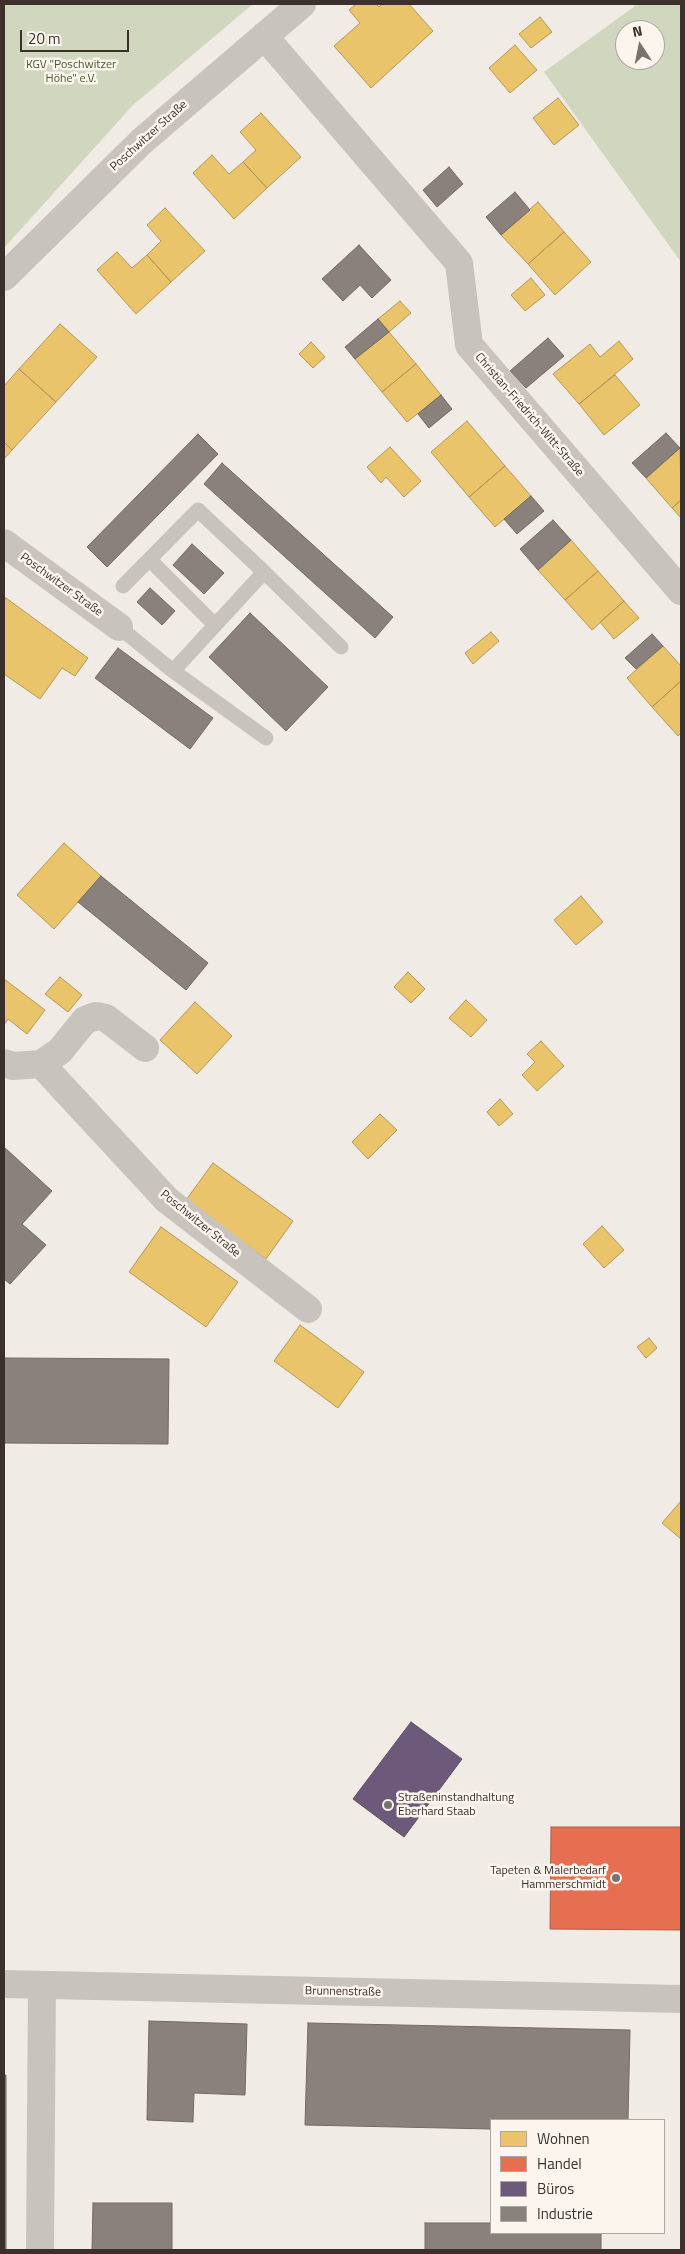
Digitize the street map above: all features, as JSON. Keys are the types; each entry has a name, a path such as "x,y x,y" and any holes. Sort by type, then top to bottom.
{"street":[{"name":"Poschwitzer Straße","path":"4,277 142,141 302,4"},
{"name":"Christian-Friedrich-Witt-Straße","path":"264,36 459,263 468,345 681,591"},
{"name":"Poschwitzer Straße","path":"4,543 119,627"},
{"path":"4,1063 14,1066 42,1064 60,1051 85,1020 96,1016 106,1018 145,1048"},
{"name":"Poschwitzer Straße","path":"42,1064 167,1200 308,1308"},
{"name":"Brunnenstraße","path":"4,1984 681,1999"},
{"path":"40,2250 42,1985"}],"lane":[{"path":"123,586 198,510 341,647"},
{"path":"150,560 215,625"},
{"path":"173,671 264,572"},
{"path":"119,627 173,671 266,738"}],"green space":[{"name":"KGV \"Poschwitzer Höhe\" e.V.","path":"4,4 253,4 133,105 4,248"},
{"path":"634,4 681,4 681,262 544,72 615,21 615,70 665,70 665,20 616,20 635,6"}],"building: Wohnen":[{"path":"356,4 376,4 379,7 382,4 409,4 433,31 371,88 334,46 360,23 349,10"},
{"path":"540,17 552,32 531,48 519,34"},
{"path":"515,45 537,70 510,93 489,68"},
{"path":"558,98 579,125 554,145 533,118"},
{"path":"261,113 301,157 267,188 243,162 256,150 240,132"},
{"path":"212,155 229,174 243,162 267,188 234,219 193,173"},
{"path":"538,202 564,232 528,264 501,235"},
{"path":"165,208 205,251 171,282 147,255 161,241 147,225"},
{"path":"564,232 591,262 555,295 528,264"},
{"path":"117,252 132,268 147,255 171,282 136,314 97,270"},
{"path":"531,278 545,295 525,311 511,295"},
{"path":"400,301 411,313 389,332 378,319"},
{"path":"60,324 97,357 56,402 19,369"},
{"path":"389,332 416,364 382,392 355,359"},
{"path":"619,341 633,359 579,404 553,374 590,344 600,357"},
{"path":"311,342 325,357 313,368 299,354"},
{"path":"416,364 441,395 407,422 382,392"},
{"path":"19,369 56,402 12,450 4,442 4,386"},
{"path":"615,375 640,405 604,435 579,404"},
{"path":"467,421 505,466 469,497 431,452"},
{"path":"4,442 12,450 4,459"},
{"path":"390,447 421,481 404,497 386,477 381,483 367,467"},
{"path":"680,448 681,500 672,508 646,478"},
{"path":"505,466 531,496 495,527 469,497"},
{"path":"681,500 681,518 672,508"},
{"path":"571,540 598,571 565,600 538,570"},
{"path":"598,571 624,601 592,630 565,600"},
{"path":"6,598 88,658 75,676 62,668 40,699 4,674 4,601"},
{"path":"624,601 639,618 614,639 600,622"},
{"path":"491,632 499,641 473,664 465,653"},
{"path":"663,646 681,666 681,681 652,707 627,678"},
{"path":"681,681 681,733 678,736 652,707"},
{"path":"64,843 101,876 54,929 17,895"},
{"path":"581,896 603,922 576,945 554,920"},
{"path":"408,972 425,989 411,1003 394,987"},
{"path":"60,977 82,995 68,1012 45,994"},
{"path":"4,979 45,1010 27,1034 8,1019 4,1025"},
{"path":"466,1000 487,1020 471,1037 449,1018"},
{"path":"195,1002 232,1036 197,1074 160,1040"},
{"path":"541,1041 564,1066 537,1091 522,1075 535,1062 527,1054"},
{"path":"500,1099 513,1114 499,1126 487,1112"},
{"path":"380,1114 397,1130 368,1159 352,1142"},
{"path":"213,1163 293,1221 266,1259 186,1200"},
{"path":"602,1226 624,1250 604,1268 583,1244"},
{"path":"161,1227 238,1282 206,1327 129,1272"},
{"path":"300,1325 364,1372 338,1408 274,1361"},
{"path":"649,1338 657,1348 646,1358 637,1347"},
{"path":"681,1501 681,1539 662,1523"}],"building: Handel":[{"name":"Tapeten & Malerbedarf Hammerschmidt","path":"551,1827 681,1827 681,1930 550,1929"}],"building: Büros":[{"path":"411,1722 462,1759 404,1837 353,1799"}],"building: Industrie":[{"path":"449,167 463,184 437,207 423,190"},
{"path":"515,192 530,210 501,235 486,217"},
{"path":"359,245 391,280 372,298 360,285 343,301 322,279"},
{"path":"378,319 389,332 355,359 345,347"},
{"path":"548,338 564,356 526,388 510,371"},
{"path":"441,395 452,409 429,428 418,414"},
{"path":"666,433 680,448 646,478 632,463"},
{"path":"198,434 218,454 107,567 87,547"},
{"path":"222,463 393,617 375,638 204,484"},
{"path":"531,496 544,511 517,534 504,519"},
{"path":"553,520 571,540 538,570 520,549"},
{"path":"192,544 224,573 204,594 173,565"},
{"path":"150,588 175,611 162,625 137,602"},
{"path":"250,613 328,687 286,731 209,657"},
{"path":"652,634 663,646 636,669 625,658"},
{"path":"118,648 213,718 190,749 95,678"},
{"path":"101,876 208,963 186,990 78,902"},
{"path":"4,1147 52,1191 22,1224 46,1245 10,1284 4,1279"},
{"path":"4,1358 169,1359 168,1444 4,1443"},
{"path":"149,2021 247,2024 245,2095 194,2093 193,2122 147,2120"},
{"path":"308,2023 630,2030 628,2119 490,2119 490,2129 305,2125"},
{"path":"4,2075 6,2075 6,2250 4,2250"},
{"path":"93,2203 172,2203 172,2250 92,2250"},
{"path":"425,2223 490,2223 490,2234 601,2234 601,2250 425,2250"}],"place":[{"name":"Straßeninstandhaltung Eberhard Staab","path":"388,1805"},
{"name":"Tapeten & Malerbedarf Hammerschmidt","path":"616,1878"}]}
